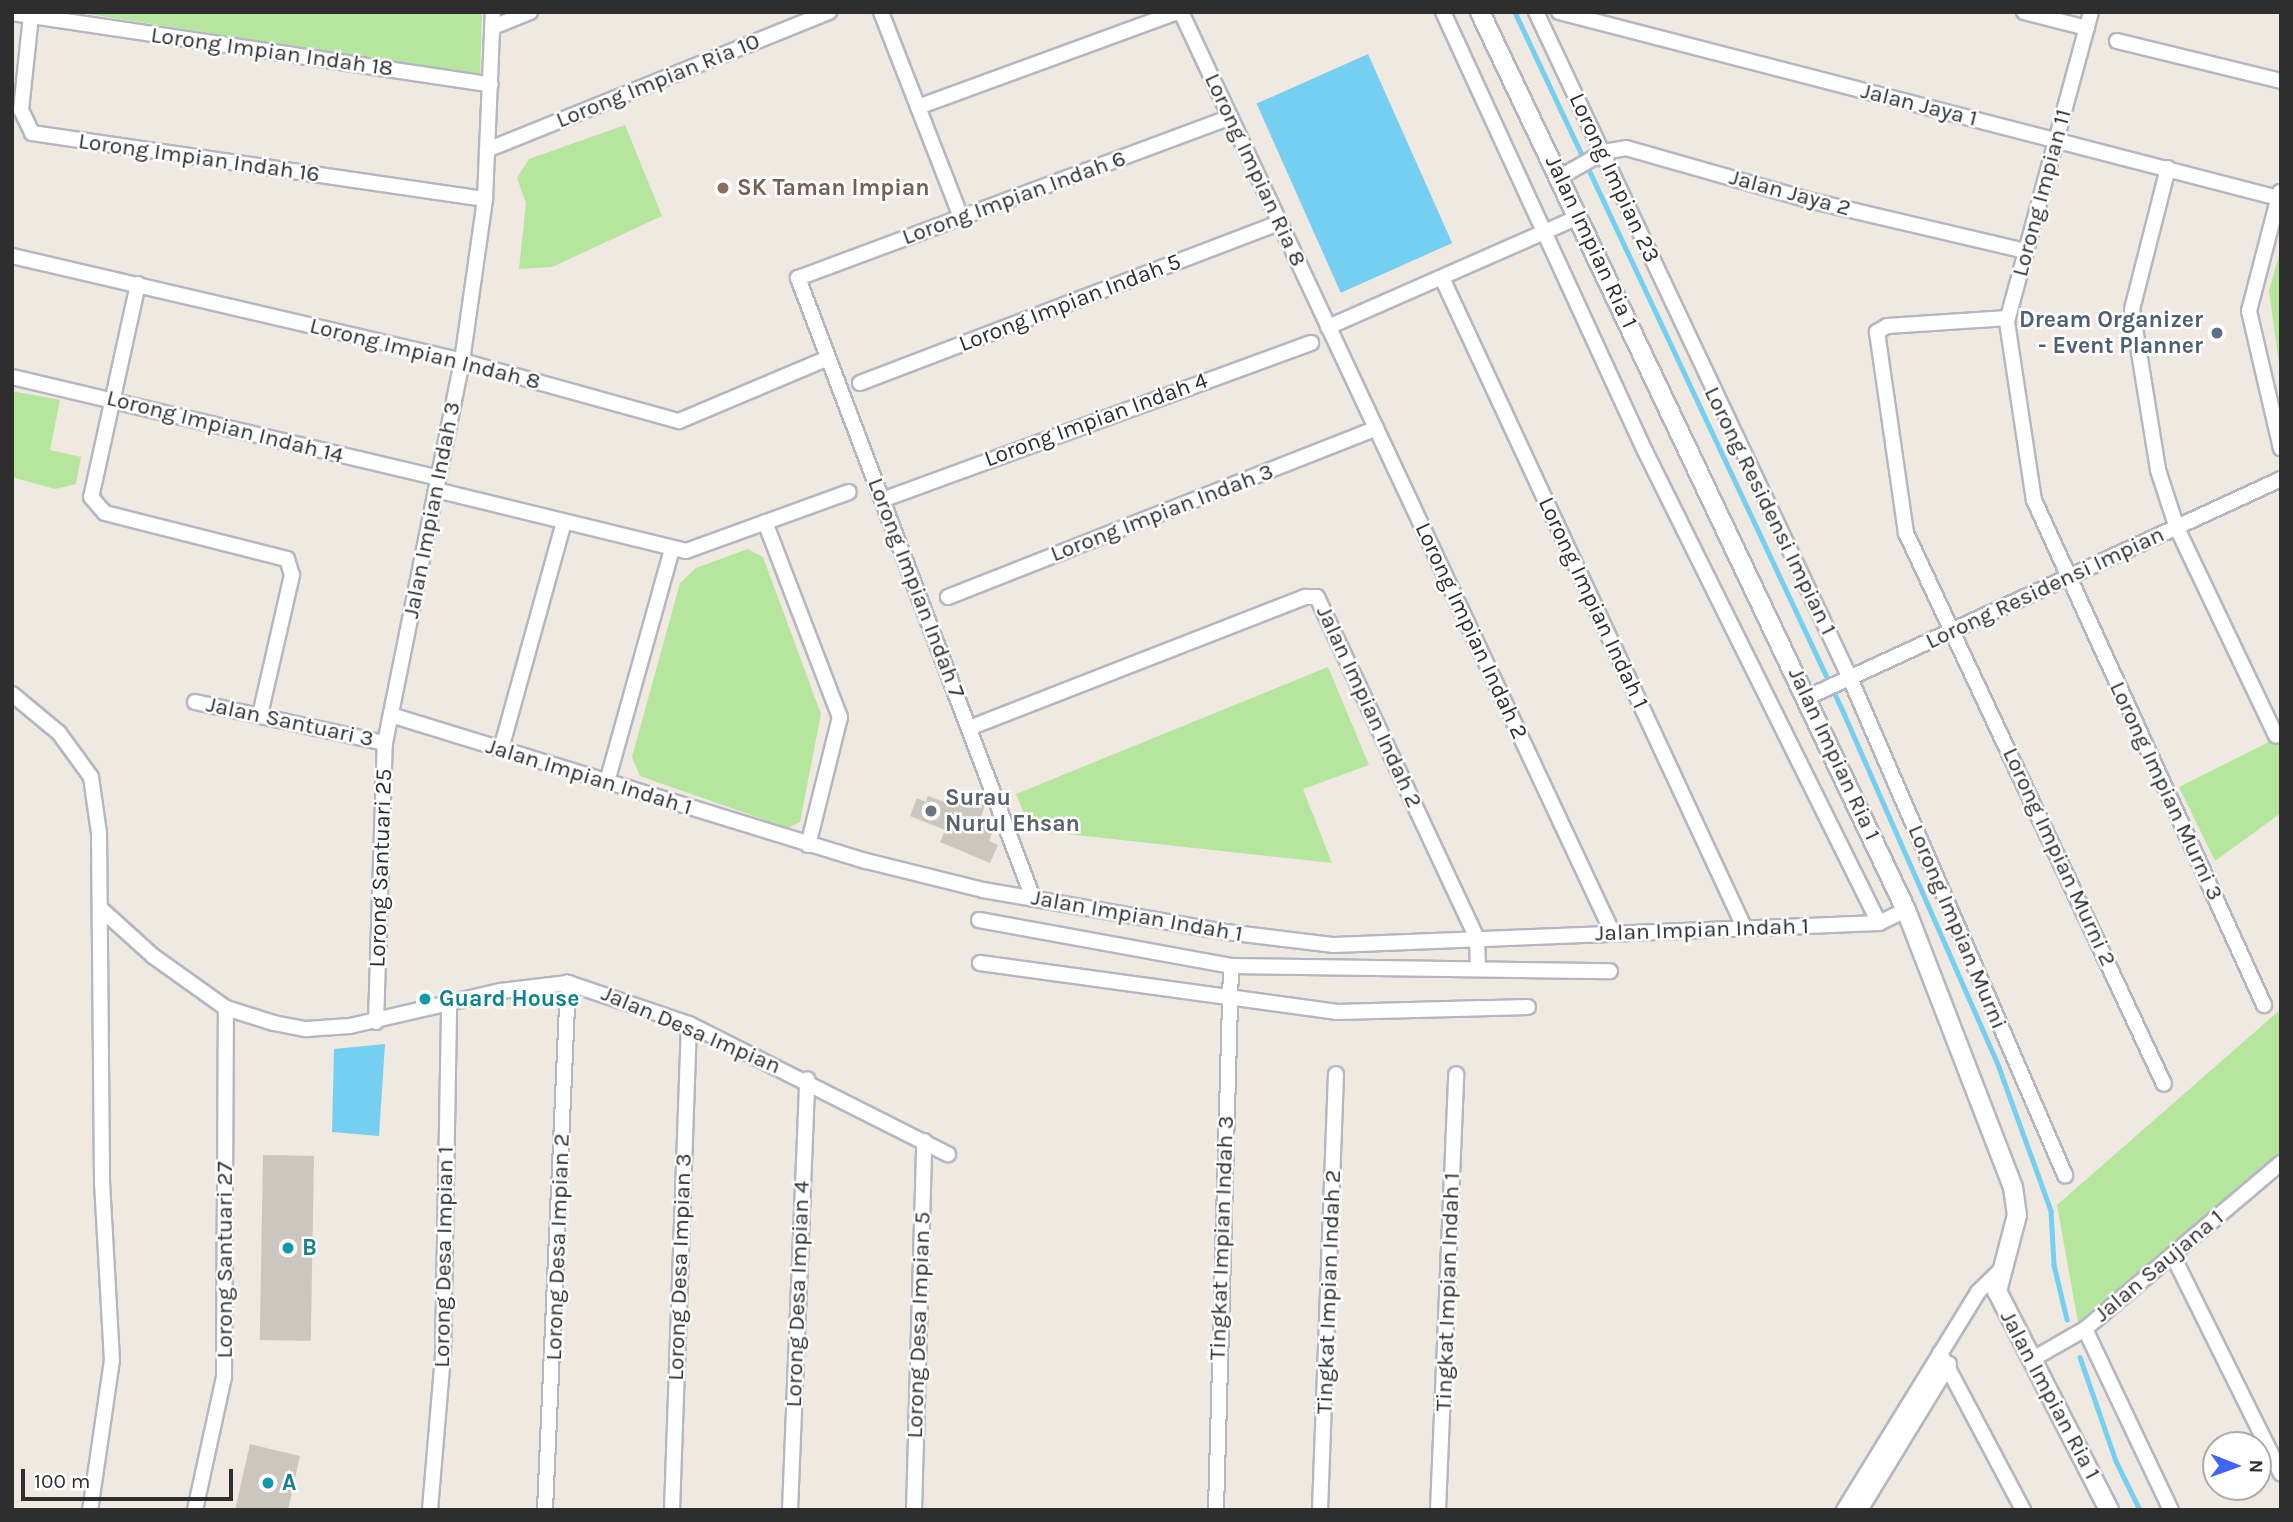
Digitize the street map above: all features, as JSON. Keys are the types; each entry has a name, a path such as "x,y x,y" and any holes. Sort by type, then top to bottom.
{"street":[{"path":"493,20 530,12"},
{"name":"Lorong Impian Ria 10","path":"487,150 829,12"},
{"path":"881,12 961,218"},
{"path":"918,107 1179,12"},
{"name":"Lorong Impian Ria 8","path":"1179,12 1328,327"},
{"name":"Jalan Impian Ria 1","path":"1443,12 1542,233 1879,923"},
{"name":"Jalan Impian Ria 1","path":"1480,12 1568,173 1578,217 1815,693 1906,910 2013,1187 2017,1215 1997,1291 2109,1510"},
{"name":"Lorong Impian 23","path":"1536,12 1604,152 1690,344"},
{"name":"Jalan Jaya 1","path":"1559,12 2168,168 2280,194"},
{"path":"2024,12 2087,28"},
{"name":"Lorong Impian 11","path":"2068,577 2034,500 2008,318 2091,12"},
{"name":"Lorong Impian Indah 18","path":"12,13 491,85"},
{"name":"Lorong Impian Indah 16","path":"31,16 22,110 32,133 485,200"},
{"name":"Jalan Impian Indah 3","path":"391,715 462,361 485,200 493,20"},
{"path":"2117,41 2281,81"},
{"name":"Lorong Impian Indah 6","path":"798,278 1230,117"},
{"name":"Jalan Jaya 2","path":"1604,152 1626,148 1808,200 2026,251"},
{"path":"1568,173 1604,152"},
{"path":"2168,168 2132,309 2158,470 2177,527 2276,736"},
{"path":"2280,194 2249,311 2281,448"},
{"path":"1328,327 1578,217"},
{"name":"Lorong Impian Indah 5","path":"860,383 1280,223"},
{"name":"Lorong Impian Indah 8","path":"12,256 462,361 679,421 828,358"},
{"name":"Lorong Impian Indah 7","path":"798,278 1033,898"},
{"name":"Lorong Impian Indah 1","path":"1442,278 1745,929"},
{"path":"138,284 90,497 105,513 287,559 292,575 260,715"},
{"name":"Lorong Impian Murni 2","path":"2008,318 1887,326 1877,332 1906,533 2164,1084"},
{"name":"Lorong Impian Indah 2","path":"1328,327 1613,934"},
{"name":"Lorong Impian Indah 4","path":"881,500 1311,343"},
{"name":"Lorong Residensi Impian 1","path":"1690,344 1845,681"},
{"name":"Lorong Impian Indah 14","path":"12,377 112,398 437,484 564,522 672,548"},
{"name":"Lorong Impian Indah 3","path":"948,597 1376,428"},
{"name":"Lorong Residensi Impian","path":"1815,693 2281,479"},
{"path":"607,782 672,548 686,551 849,492"},
{"path":"501,749 564,522"},
{"path":"765,522 840,717 808,845"},
{"name":"Lorong Impian Murni 3","path":"2068,577 2264,1005"},
{"name":"Jalan Impian Indah 2","path":"969,728 1305,597 1317,597 1477,939 1478,968"},
{"name":"Lorong Impian Murni","path":"1845,681 2065,1175"},
{"path":"12,694 60,733 91,777 101,909 102,1182 112,1360 90,1510"},
{"name":"Jalan Santuari 3","path":"195,702 385,743"},
{"name":"Jalan Impian Indah 1","path":"391,715 808,845 1033,898 1334,945 1879,923 1906,910"},
{"name":"Lorong Santuari 25","path":"376,1021 385,743 391,715"},
{"path":"101,909 153,956 226,1008"},
{"name":"Jalan Impian Indah 1","path":"979,920 1231,966 1610,971"},
{"path":"980,963 1230,1000 1336,1012 1528,1007"},
{"name":"Tingkat Impian Indah 3","path":"1216,1510 1231,966"},
{"name":"Jalan Desa Impian","path":"226,1008 306,1029 376,1021 501,990 568,983 689,1024 807,1079 948,1154"},
{"name":"Lorong Desa Impian 2","path":"545,1510 568,983"},
{"name":"Lorong Desa Impian 1","path":"430,1510 443,1356 449,1004"},
{"name":"Lorong Santuari 27","path":"195,1510 224,1377 226,1008"},
{"name":"Lorong Desa Impian 3","path":"672,1510 689,1024"},
{"name":"Tingkat Impian Indah 2","path":"1320,1510 1336,1074"},
{"name":"Tingkat Impian Indah 1","path":"1438,1510 1457,1074"},
{"name":"Lorong Desa Impian 4","path":"790,1510 807,1079"},
{"name":"Lorong Desa Impian 5","path":"914,1510 924,1141"},
{"name":"Jalan Saujana 1","path":"2031,1360 2085,1329 2281,1163"},
{"path":"2173,1256 2281,1474"},
{"path":"1860,1510 1945,1359 1978,1292 2002,1269"},
{"path":"2085,1329 2171,1510"},
{"path":"1844,1510 1945,1359"},
{"path":"1945,1359 2023,1510"}],"green space":[{"path":"76,12 482,12 480,76"},
{"path":"625,125 662,216 552,267 519,269 526,203 517,178 529,159"},
{"path":"2281,248 2281,370 2280,371 2269,291"},
{"path":"12,391 60,400 50,450 81,457 76,484 55,489 12,477"},
{"path":"748,549 763,557 821,714 800,822 788,828 640,776 632,757 680,583 696,568"},
{"path":"1328,667 1369,765 1303,789 1332,863 1031,830 1016,794"},
{"path":"2281,736 2281,813 2215,861 2179,787"},
{"path":"2281,1009 2281,1152 2078,1322 2057,1205"}],"water":[{"path":"1368,54 1452,243 1341,293 1257,104"},
{"path":"385,1044 379,1136 332,1132 334,1049"}],"building":[{"path":"971,795 986,802 980,820 995,826 989,841 998,845 990,863 940,842 945,830 910,816 917,798 926,802 928,796 955,806 959,796 968,801"},
{"name":"B","path":"263,1155 314,1156 311,1341 260,1340"},
{"name":"A","path":"250,1444 300,1456 288,1510 235,1510"}],"waterway":[{"path":"1515,12 1842,709 1999,1067 2051,1211 2054,1265 2067,1319"},
{"path":"2080,1357 2116,1461 2140,1510"}],"place":[{"name":"SK Taman Impian","path":"723,188"},
{"name":"Dream Organizer - Event Planner","path":"2217,333"},
{"name":"Surau Nurul Ehsan","path":"931,811"},
{"name":"Guard House","path":"425,999"},
{"name":"B","path":"288,1248"},
{"name":"A","path":"268,1483"}]}
